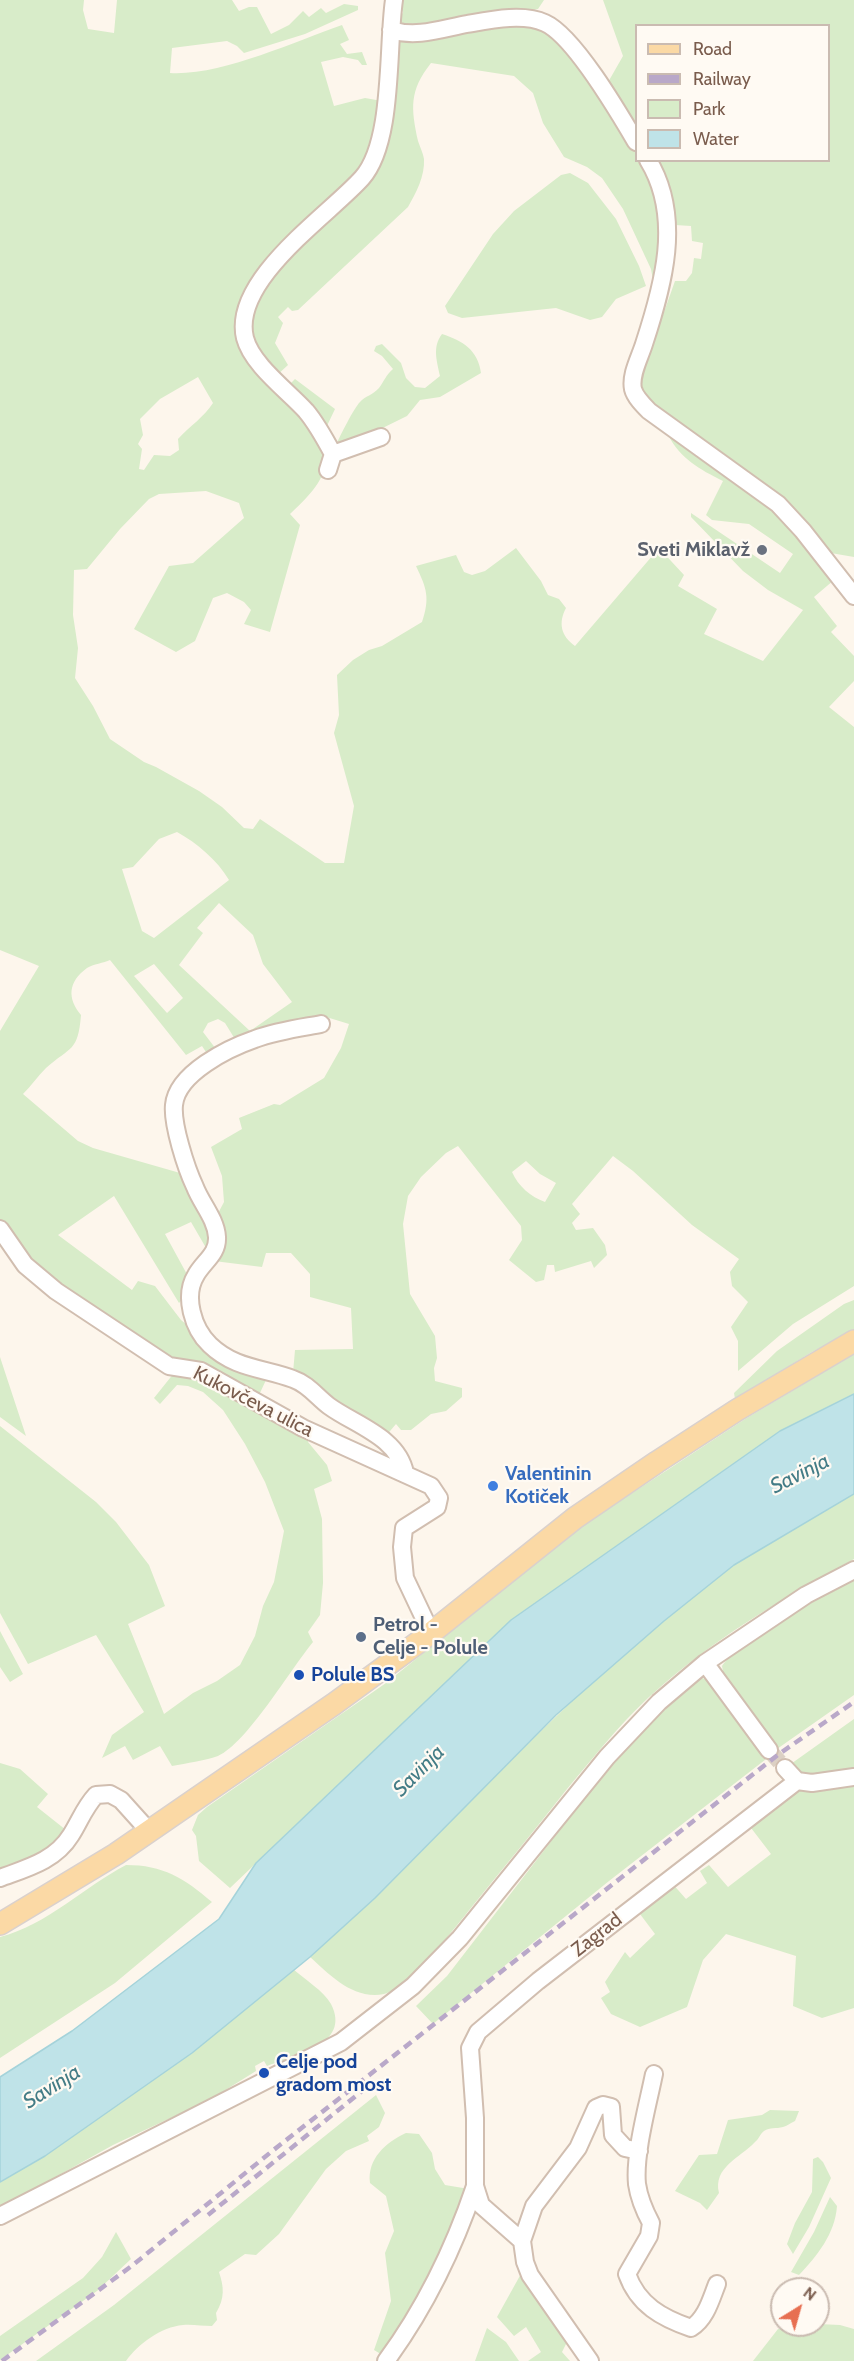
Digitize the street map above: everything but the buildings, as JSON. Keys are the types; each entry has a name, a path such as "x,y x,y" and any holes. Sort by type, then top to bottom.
{"main road":[{"path":"0,1924 116,1854 334,1704 431,1633 584,1512 737,1410 854,1341"}],"street":[{"path":"381,437 331,462 323,434 307,412 251,353 245,338 244,325 256,289 270,267 364,177 374,157 385,109 394,0"},
{"path":"391,30 404,34 421,33 488,22 527,19 545,23 577,54 595,77 635,140"},
{"path":"649,162 662,195 669,227 661,290 634,372 633,388 639,400 649,411 778,504 854,596"},
{"name":"Kukovčeva ulica","path":"321,1024 256,1038 220,1055 197,1069 181,1087 174,1102 174,1125 194,1187 217,1232 218,1244 213,1254 194,1277 191,1288 194,1324 210,1345 229,1358 255,1370 295,1379 330,1407 365,1426 391,1448 403,1462 405,1473"},
{"name":"Kukovčeva ulica","path":"0,1229 25,1264 56,1291 169,1366 201,1371 303,1428 431,1486 439,1498 437,1507 404,1528 402,1547 405,1578 431,1633"},
{"path":"0,2216 327,2051 392,2003 414,1986 460,1938 607,1757 659,1702 705,1663 806,1595 854,1570"},
{"path":"705,1663 769,1750"},
{"path":"785,1768 797,1781 812,1783 854,1777"},
{"name":"Zagrad","path":"522,2241 481,2205 475,2186 475,2118 470,2048 478,2032 538,1981 797,1781"},
{"path":"0,1878 42,1862 62,1848 72,1834 85,1807 96,1795 110,1794 121,1800 148,1830"},
{"path":"654,2074 639,2151 637,2182 642,2207 651,2223 649,2236 627,2274 633,2289 642,2301 666,2319 691,2328 698,2324 707,2309 717,2284"},
{"path":"590,2361 530,2275 525,2262 522,2241 534,2206 579,2148 596,2108 603,2105 611,2107 613,2134 625,2148 639,2151"},
{"name":"Zagrad","path":"386,2361 431,2288 463,2221 475,2186"}],"green space":[{"path":"0,0 84,0 83,10 88,29 114,33 117,0 232,0 239,11 257,7 271,34 289,25 303,11 309,17 321,8 326,13 344,4 358,6 358,10 305,34 244,53 227,41 172,48 170,73 190,72 234,64 342,25 349,40 340,44 347,54 362,52 367,65 362,65 358,60 343,57 321,62 334,106 365,98 382,101 371,158 320,212 239,325 304,413 324,449 326,461 318,483 290,514 300,525 270,632 244,624 251,610 244,602 227,593 213,598 195,641 176,652 134,629 169,566 193,563 244,518 239,503 206,491 159,494 149,499 120,529 87,569 74,570 73,615 78,648 75,678 110,739 144,762 199,791 222,807 244,828 253,829 260,819 325,863 344,863 354,806 334,733 339,715 337,675 353,660 369,650 382,646 422,622 427,600 423,581 416,566 456,555 464,572 472,575 485,571 516,548 541,581 548,595 559,599 566,608 562,619 562,629 575,646 659,548 684,575 678,586 717,609 704,634 763,661 803,610 768,590 743,571 691,517 691,513 780,573 793,554 749,524 712,520 706,515 723,481 691,463 668,435 761,493 834,580 814,597 837,626 831,632 854,656 854,681 829,707 854,727 854,1286 793,1324 738,1371 738,1341 731,1327 748,1302 732,1286 730,1272 739,1259 692,1225 633,1171 613,1156 572,1204 580,1214 572,1223 576,1230 593,1228 605,1245 607,1255 594,1268 591,1261 555,1272 554,1265 547,1265 544,1280 536,1282 509,1260 522,1240 521,1226 458,1146 446,1153 421,1177 408,1196 403,1224 410,1294 435,1336 437,1358 434,1368 435,1381 462,1388 462,1397 446,1411 431,1414 411,1430 401,1430 396,1424 385,1437 293,1373 295,1350 353,1349 351,1308 310,1297 310,1274 291,1253 266,1253 262,1267 214,1261 215,1219 224,1202 222,1176 211,1147 242,1129 239,1118 274,1104 280,1105 324,1078 341,1048 349,1024 323,1016 238,1044 225,1023 218,1019 208,1023 203,1032 219,1053 210,1058 202,1046 186,1055 110,960 92,965 76,979 72,996 76,1009 81,1015 78,1036 72,1047 46,1068 23,1094 78,1141 93,1148 187,1175 213,1231 209,1253 191,1222 165,1234 189,1278 188,1293 179,1303 114,1196 58,1235 132,1290 138,1281 155,1286 181,1320 243,1371 266,1380 259,1395 168,1361 101,1317 25,1259 0,1222 0,1031 39,966 0,950","holes":["198,377 213,403 178,439 179,450 170,456 154,455 144,470 139,469 142,449 138,444 143,435 140,419 160,399","177,832 206,853 229,880 154,938 142,931 122,869 133,867 159,839","219,903 253,935 263,964 292,1002 250,1031 179,965 203,933 197,928","154,964 183,998 167,1013 134,976","526,1161 540,1174 556,1183 545,1202 535,1197 518,1182 512,1172"]},
{"path":"400,0 544,0 538,9 426,27 401,25 398,16 403,13 402,8 399,9"},
{"path":"603,0 854,0 854,557 825,552 641,394 641,377 675,281 686,281 692,273 694,258 701,259 703,243 692,241 691,226 675,225 672,211 651,162 830,162 830,24 635,24 635,130 607,84 623,56"},
{"path":"510,23 550,28 600,92 635,151 635,162 641,162 663,217 656,297 651,269 623,209 602,178 587,167 564,157 543,123 533,93 514,76 431,63 415,91 413,109 424,165 414,196 408,207 298,310 292,311 288,307 278,317 283,323 275,343 288,365 276,376 246,333 264,279 371,174 395,40"},
{"path":"570,173 588,183 616,219 646,286 616,299 602,317 590,320 556,308 462,318 448,313 445,306 493,234 514,211 561,175"},
{"path":"442,334 463,343 473,352 481,373 440,397 420,400 407,416 346,446 336,445 357,405 379,388 393,369 382,356 374,351 376,346 382,344 401,363 406,378 415,387 425,388 440,376 436,349"},
{"path":"295,379 335,409 325,430 288,386"},
{"path":"854,1300 854,1330 812,1352 735,1399 734,1393 777,1351 844,1304"},
{"path":"854,1354 854,1394 780,1431 511,1620 230,1888 199,1861 196,1836 192,1830 198,1815 207,1807 386,1683 579,1528 745,1419"},
{"path":"0,1357 26,1436 0,1417"},
{"path":"174,1373 188,1373 309,1437 308,1442 327,1465 332,1481 314,1489 322,1519 323,1583 320,1615 308,1632 313,1642 255,1722 229,1749 213,1758 172,1766 160,1746 133,1760 125,1746 102,1758 112,1735 144,1712 96,1635 28,1664 0,1613 0,1426 96,1502 116,1522 149,1565 165,1606 128,1624 164,1714 193,1693 217,1681 240,1665 255,1636 263,1606 274,1582 284,1531 265,1482 245,1444 223,1410 203,1392 188,1386 177,1385 160,1404 154,1398"},
{"path":"854,1494 854,1559 747,1622 697,1657 648,1698 606,1742 447,1937 407,1980 384,1994 362,1993 343,1984 310,1957 363,1908 568,1705 676,1609 747,1555"},
{"path":"854,1580 854,1695 777,1749 724,1676 722,1666 732,1654 764,1631"},
{"path":"0,1631 23,1674 10,1682 0,1667"},
{"path":"702,1678 710,1681 770,1756 609,1881 433,2024 416,2006 447,1976 576,1809 627,1748 653,1720"},
{"path":"854,1719 854,1774 805,1777 788,1766"},
{"path":"0,1763 20,1769 48,1794 37,1807 66,1830 55,1846 0,1872"},
{"path":"854,1783 854,2008 822,2018 793,2006 796,1956 726,1934 703,1960 687,2007 640,2027 611,2014 601,1998 610,1992 605,1982 625,1952 630,1958 655,1934 637,1910 671,1882 686,1899 707,1883 700,1871 709,1865 728,1887 771,1854 748,1824 774,1805 805,1788"},
{"path":"126,1865 151,1867 172,1874 212,1902 115,1983 0,2058 0,1937 34,1924"},
{"path":"293,1969 319,1990 331,2004 335,2018 334,2030 327,2039 317,2047 291,2058 267,2066 264,2061 255,2066 256,2071 211,2099 113,2145 0,2208 0,2182 45,2156 192,2053"},
{"path":"376,2095 385,2113 379,2127 367,2136 369,2141 346,2151 326,2169 279,2234 256,2255 245,2254 219,2272 223,2288 222,2297 216,2313 217,2320 212,2326 186,2325 166,2329 137,2348 126,2361 36,2361 114,2305"},
{"path":"770,2110 799,2111 795,2121 784,2127 764,2131 749,2148 729,2164 720,2176 719,2193 707,2210 700,2203 675,2191 699,2155 717,2154 728,2120 762,2115"},
{"path":"406,2133 419,2134 432,2153 435,2169 445,2185 469,2189 459,2226 384,2356 374,2350 391,2301 385,2253 394,2231 386,2196 370,2183 370,2174 379,2152"},
{"path":"818,2157 831,2178 809,2227 793,2254 787,2244 795,2223 812,2192 813,2159"},
{"path":"830,2197 837,2206 829,2235 799,2275 791,2272 814,2232"},
{"path":"116,2232 131,2259 97,2291 0,2360 0,2336 83,2278 102,2257"},
{"path":"522,2272 568,2340 562,2352 570,2361 528,2361 541,2352 526,2327 514,2336 497,2317"},
{"path":"830,2325 854,2329 854,2361 753,2361 772,2337 830,2337"},
{"path":"487,2328 506,2342 519,2361 475,2361"}],"water":[{"name":"Savinja","path":"854,1394 854,1494 734,1565 664,1621 556,1715 375,1898 310,1957 192,2053 45,2156 0,2182 0,2077 72,2031 219,1919 256,1863 511,1620 780,1431"}],"tunnel":[{"path":"769,1750 785,1768"}],"railway":[{"path":"2,2361 133,2265 271,2152 779,1754 854,1702"},
{"path":"208,2215 367,2087"}],"place":[{"name":"Sveti Miklavž","path":"762,550"},
{"name":"Valentinin Kotiček","path":"493,1486"},
{"name":"Petrol - Celje - Polule","path":"361,1637"},
{"name":"Polule BS","path":"299,1675"},
{"name":"Celje pod gradom most","path":"264,2073"}]}
